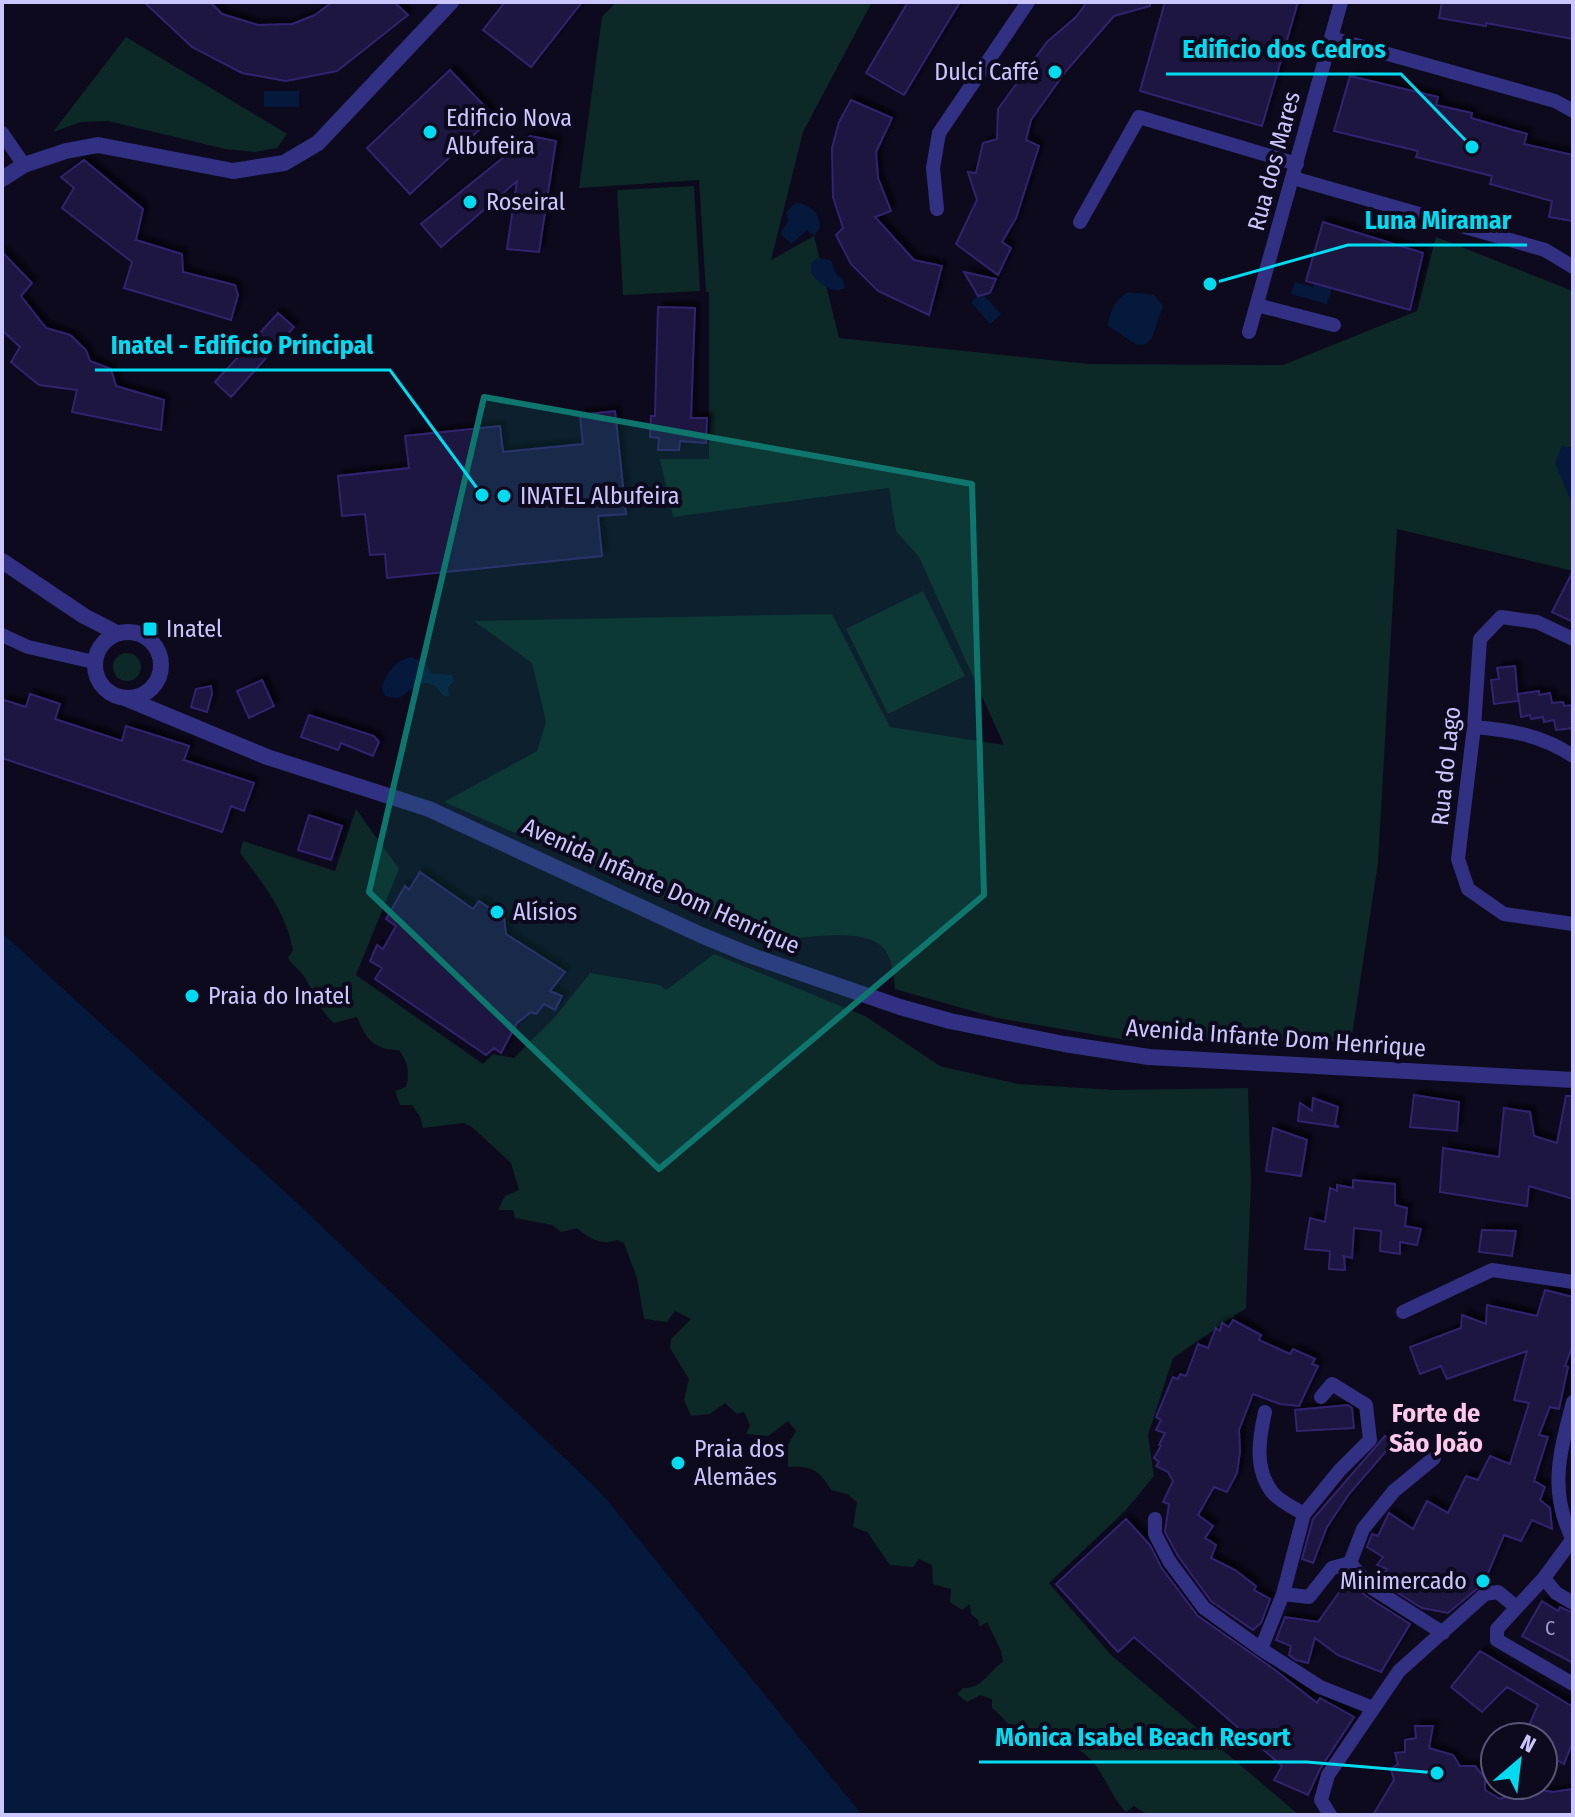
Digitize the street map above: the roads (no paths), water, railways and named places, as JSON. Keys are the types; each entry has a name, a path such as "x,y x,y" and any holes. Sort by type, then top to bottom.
{"street":[{"path":"2,179 24,165 66,151 98,145 233,171 284,163 318,143 451,2"},
{"path":"937,209 933,168 939,133 1028,2"},
{"name":"Rua dos Mares","path":"1249,332 1341,2"},
{"path":"1331,38 1555,101 1573,111"},
{"path":"1080,222 1139,117 1295,171 1545,250 1573,267"},
{"path":"2,133 24,165"},
{"path":"1257,305 1334,325"},
{"path":"2,561 84,616 117,633"},
{"path":"84,616 98,632 102,643"},
{"name":"Rua do Lago","path":"1573,639 1537,622 1501,617 1480,639 1474,727 1458,859 1468,889 1504,914 1573,924"},
{"path":"117,633 139,633 157,647 161,669 152,688 135,698 125,698 106,690 99,682 94,662 102,643 117,633"},
{"path":"2,635 28,647 94,662"},
{"path":"152,688 158,703 172,719"},
{"name":"Avenida Infante Dom Henrique","path":"125,698 267,757 429,809 752,956 950,1021 1149,1057 1573,1080"},
{"path":"1474,727 1513,730 1553,742 1573,756"},
{"path":"1403,1312 1492,1270 1573,1282"},
{"path":"1261,1649 1283,1594 1304,1514 1340,1470 1370,1440 1366,1405 1332,1384 1321,1397"},
{"path":"1573,1402 1558,1458 1559,1507 1573,1540 1544,1578 1497,1629 1497,1640 1573,1684"},
{"path":"1265,1412 1258,1443 1262,1472 1273,1494 1304,1514"},
{"path":"1350,1563 1363,1529 1394,1491 1434,1458"},
{"path":"1155,1519 1155,1534 1169,1561 1204,1608 1320,1687 1373,1708"},
{"path":"1283,1594 1309,1597 1332,1568 1350,1563"},
{"path":"1350,1563 1372,1588 1443,1633"},
{"path":"1544,1578 1556,1593 1573,1603"},
{"path":"1330,1815 1321,1800 1328,1775 1399,1671 1485,1594 1498,1592 1516,1607"}],"water":[{"path":"264,91 299,91 299,107 264,107"},
{"path":"796,202 814,210 820,228 814,236 807,230 792,244 780,234 788,221 786,213"},
{"path":"817,258 831,260 845,288 830,289 814,277 811,264"},
{"path":"1295,282 1332,288 1327,304 1291,294"},
{"path":"1128,292 1154,295 1163,306 1152,338 1146,344 1137,345 1108,326 1114,306"},
{"path":"982,293 1001,314 990,324 971,302"},
{"path":"1562,446 1573,448 1573,506 1555,463"},
{"path":"412,657 425,663 431,673 452,675 454,681 448,688 449,696 445,697 436,687 425,683 398,698 385,696 382,688 389,672 401,661"},
{"path":"2,933 296,1202 602,1494 862,1815 2,1815"}],"place":[{"name":"Dulci Caffé","path":"1055,72"},
{"name":"Edificio Nova Albufeira","path":"430,132"},
{"name":"Edificio dos Cedros","path":"1472,147"},
{"name":"Roseiral","path":"470,202"},
{"name":"Luna Miramar","path":"1210,284"},
{"name":"Inatel - Edificio Principal","path":"482,495"},
{"name":"INATEL Albufeira","path":"504,496"},
{"name":"Inatel","path":"150,629"},
{"name":"Alísios","path":"497,912"},
{"name":"Praia do Inatel","path":"192,996"},
{"name":"Praia dos Alemães","path":"678,1463"},
{"name":"Minimercado","path":"1483,1581"},
{"name":"Mónica Isabel Beach Resort","path":"1437,1773"}],"district":[{"name":"Forte de São João","path":"1436,1428"}]}
